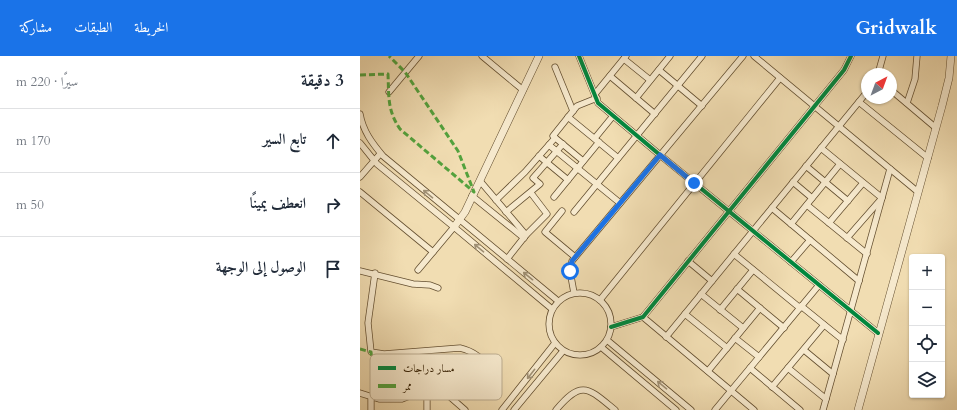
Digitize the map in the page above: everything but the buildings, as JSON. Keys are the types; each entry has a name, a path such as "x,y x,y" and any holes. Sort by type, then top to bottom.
{"street":[{"path":"389,92 419,56"},
{"path":"482,56 523,90"},
{"path":"418,270 465,212 539,56"},
{"path":"579,56 598,103 878,334"},
{"path":"574,212 702,56"},
{"path":"574,293 570,271 572,261 743,56"},
{"path":"754,56 918,192"},
{"path":"611,327 642,317 844,70 852,56"},
{"path":"880,68 883,56"},
{"path":"907,103 915,79 917,56"},
{"path":"858,410 950,78 951,56"},
{"path":"496,200 525,172 549,145 555,138 553,136 577,106 596,96 625,57 650,80"},
{"path":"636,98 668,57"},
{"path":"555,67 574,111"},
{"path":"658,70 702,106"},
{"path":"610,76 655,114"},
{"path":"600,300 780,78"},
{"path":"897,95 936,128"},
{"path":"666,337 861,100"},
{"path":"859,102 928,158"},
{"path":"360,114 361,122 366,134 380,154 558,301"},
{"path":"554,196 584,161 613,116"},
{"path":"568,117 618,158"},
{"path":"555,138 584,161"},
{"path":"360,143 374,161 552,309"},
{"path":"506,212 540,184 533,178 563,144"},
{"path":"549,145 620,203"},
{"path":"821,148 882,198"},
{"path":"360,177 380,154"},
{"path":"539,156 568,180"},
{"path":"791,224 840,164"},
{"path":"806,166 848,201"},
{"path":"823,410 890,169"},
{"path":"480,181 525,237"},
{"path":"793,182 812,198"},
{"path":"829,223 863,182"},
{"path":"360,192 432,252"},
{"path":"507,259 547,214 531,192"},
{"path":"472,196 525,237"},
{"path":"847,238 882,198"},
{"path":"807,205 866,254"},
{"path":"772,208 859,281"},
{"path":"562,211 545,232 575,257"},
{"path":"791,262 810,240"},
{"path":"734,254 842,340"},
{"path":"688,261 712,281"},
{"path":"720,310 753,270"},
{"path":"360,271 402,281 430,285 438,288"},
{"path":"375,274 368,323 371,352 384,354 460,348 468,350 474,354"},
{"path":"715,410 819,285"},
{"path":"737,289 784,328"},
{"path":"581,292 591,294 600,300 606,307 610,317 611,327 607,340 602,347 593,353 583,356 572,355 555,343 550,336 548,327 552,309 558,301 564,296 581,292"},
{"path":"701,294 743,328"},
{"path":"708,371 760,308"},
{"path":"685,314 727,348"},
{"path":"642,317 754,410"},
{"path":"772,387 824,325"},
{"path":"735,338 759,357"},
{"path":"607,340 692,410"},
{"path":"502,410 555,343"},
{"path":"602,347 676,410"},
{"path":"514,410 563,350"},
{"path":"804,350 833,374"},
{"path":"750,368 800,410"},
{"path":"788,368 826,399"},
{"path":"556,410 567,397 575,391 584,390 593,392 615,410"},
{"path":"360,393 370,397"},
{"path":"452,400 465,410"},
{"path":"457,403 457,410"}],"marked path":[{"path":"360,75 388,74 391,109 400,129 474,192 458,151 405,72 389,56"},
{"path":"360,349 371,352 371,354"}],"cycle path":[{"path":"579,56 598,103 878,333"},
{"path":"611,327 643,317 844,70 851,56"}],"route":[{"path":"570,271 572,261 660,155 694,183"}]}
